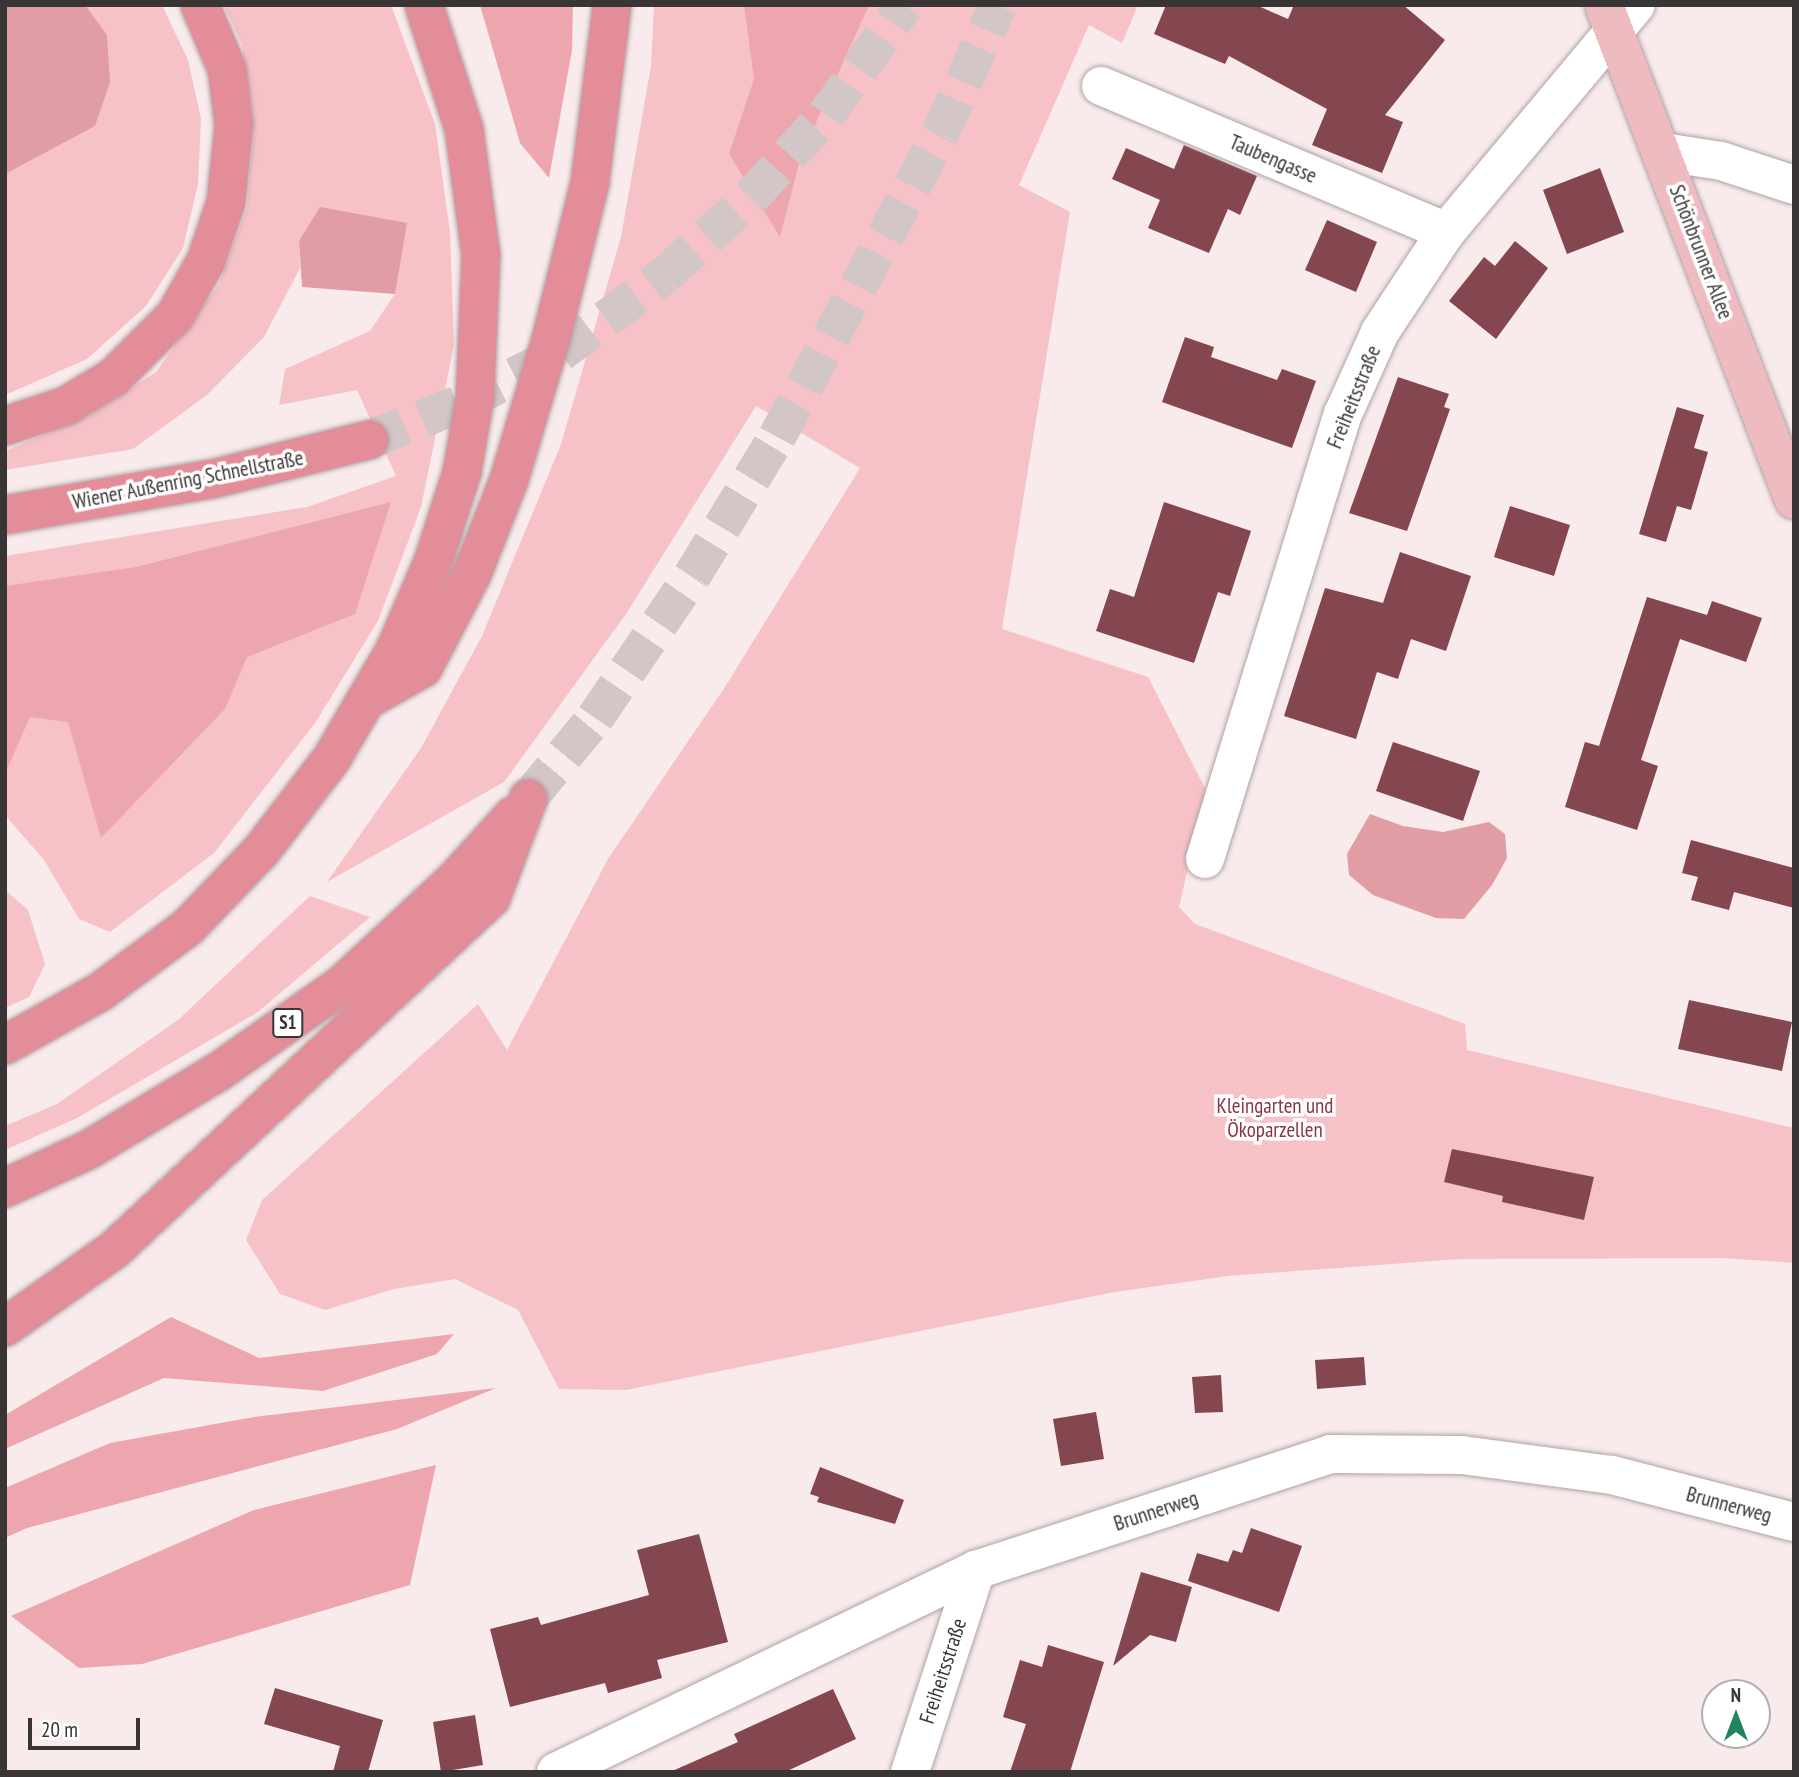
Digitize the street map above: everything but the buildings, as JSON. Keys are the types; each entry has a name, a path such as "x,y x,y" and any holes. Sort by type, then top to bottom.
{"highway":[{"path":"5,426 66,405 114,377 175,316 206,261 226,202 234,125 227,69 200,5"},
{"path":"5,1045 100,992 188,927 261,851 332,758 394,650 433,562 462,472 475,397 481,256 475,189 449,76 424,5"},
{"path":"366,700 423,668 472,574 509,480 551,339 590,182 612,5"},
{"name":"Wiener Außenring Schnellstraße","path":"5,515 212,479 369,440"},
{"name":"S1","path":"5,1188 88,1150 194,1087 343,984 454,881 528,799 491,898 115,1249 5,1327"}],"main road":[{"name":"Schönbrunner Allee","path":"1618,15 1663,152 1794,500"}],"street":[{"name":"Freiheitsstraße","path":"1205,859 1343,414 1380,332 1446,232 1618,15"},
{"name":"Taubengasse","path":"1101,86 1446,232"},
{"path":"1663,152 1721,161 1794,185"},
{"name":"Brunnerweg","path":"556,1772 976,1570 1330,1454 1462,1455 1612,1475 1794,1522"},
{"name":"Freiheitsstraße","path":"910,1772 976,1570"}],"green space":[{"path":"5,5 162,5 188,60 201,119 198,184 183,248 146,306 87,359 5,395"},
{"path":"224,5 391,5 435,124 450,232 454,345 421,507 378,621 315,723 214,853 110,932 79,919 44,860 5,815 5,556 307,507 396,476 357,390 279,405 285,369 370,331 395,294 406,223 299,241 300,268 264,337 207,395 133,449 5,470 5,451 87,417 156,372 219,284 247,208 254,127 242,45"},
{"name":"Kleingarten und Ökoparzellen","path":"654,5 1138,5 1122,43 1089,25 1019,185 1070,212 1002,629 1148,677 1206,790 1179,907 1195,924 1465,1024 1467,1050 1794,1128 1794,1263 1723,1258 1460,1259 1228,1276 1115,1292 626,1390 559,1389 518,1310 455,1279 394,1289 325,1310 280,1294 246,1240 262,1200 478,1004 507,1050 608,859 725,687 860,468 756,406 626,614 504,782 327,882 421,748 482,636 561,444 621,237 651,66"},
{"path":"5,890 28,910 45,964 29,997 5,1008"},
{"path":"310,896 370,917 258,1012 77,1118 5,1150 5,1126 57,1104 178,1020"}],"shaded area":[{"path":"5,5 85,5 107,35 110,82 95,126 5,174"},
{"path":"480,5 573,5 572,50 549,178 520,143"},
{"path":"744,5 869,5 801,156 780,237 729,154 754,79"},
{"path":"320,207 407,223 395,294 302,287 299,241"},
{"path":"391,502 355,614 247,657 225,709 101,838 68,722 30,717 5,774 5,586 136,567"},
{"path":"1370,814 1403,826 1443,832 1489,822 1505,834 1507,858 1492,885 1464,919 1436,918 1373,895 1349,875 1347,854"},
{"path":"171,1317 259,1358 454,1334 437,1354 323,1391 164,1378 5,1449 5,1415"},
{"path":"496,1388 397,1429 27,1528 5,1538 5,1488 110,1443 254,1417"},
{"path":"436,1465 410,1585 142,1664 79,1668 11,1616 254,1510"}],"tunnel":[{"path":"369,440 464,402 560,353 665,275 751,197 826,115 905,5"},
{"path":"528,799 595,718 692,576 777,437 940,134 998,5"}]}
